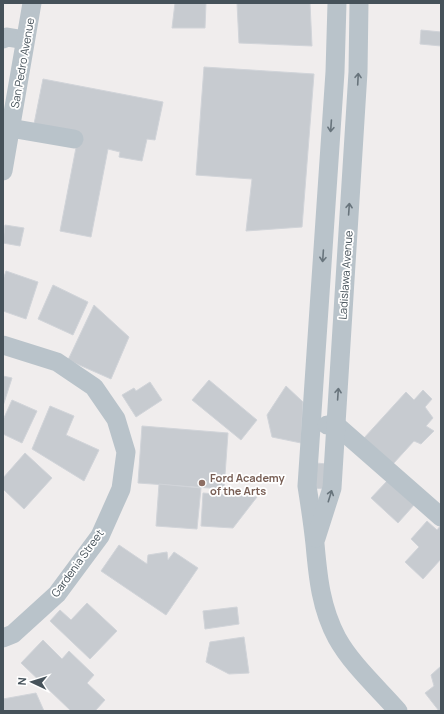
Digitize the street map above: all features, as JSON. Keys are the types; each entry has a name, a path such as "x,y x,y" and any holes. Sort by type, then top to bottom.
{"street":[{"name":"San Pedro Avenue","path":"3,171 32,3"},
{"name":"Ladislawa Avenue","path":"338,3 328,184 307,486 315,544 316,571 327,617 338,640 398,711"},
{"name":"Ladislawa Avenue","path":"315,544 332,488 358,72 359,3"},
{"path":"3,39 7,37 25,40"},
{"path":"10,128 74,139"},
{"path":"328,184 351,185"},
{"name":"Gardenia Street","path":"3,345 57,362 94,387 116,419 126,452 121,490 100,536 57,594 13,634 3,638"},
{"path":"312,424 336,425 441,517"}],"building":[{"path":"175,3 206,3 205,28 172,28"},
{"path":"237,3 310,3 312,46 239,43"},
{"path":"421,30 441,32 441,46 420,44"},
{"path":"204,67 314,74 302,227 246,231 252,179 196,175"},
{"path":"43,79 163,102 155,140 147,139 142,161 119,157 120,152 108,149 91,237 60,231 79,132 34,124"},
{"path":"5,225 24,228 20,246 3,243"},
{"path":"6,271 38,282 26,319 3,311 3,280"},
{"path":"53,285 88,302 73,335 38,319"},
{"path":"94,305 129,337 111,379 68,360"},
{"path":"3,376 12,378 3,406"},
{"path":"209,380 257,420 241,440 192,400"},
{"path":"150,382 162,400 136,417 122,395 134,388 136,391"},
{"path":"286,386 303,402 301,443 272,437 267,415"},
{"path":"423,390 432,399 425,407 433,418 426,426 434,431 421,444 414,441 393,464 364,438 406,392 414,400"},
{"path":"12,400 37,411 22,443 3,434 3,420"},
{"path":"50,406 74,416 66,435 99,450 84,481 32,449"},
{"path":"142,426 228,433 224,489 138,483"},
{"path":"25,453 52,478 24,509 3,489 3,478"},
{"path":"316,463 327,464 325,489 314,488"},
{"path":"387,481 414,505 398,523 371,498"},
{"path":"159,484 201,488 197,529 156,526"},
{"path":"203,493 257,497 233,528 201,526"},
{"path":"427,521 437,530 441,525 441,559 423,579 405,562 419,547 411,539"},
{"path":"119,545 147,564 148,555 167,552 168,560 174,552 198,568 166,615 101,571"},
{"path":"87,603 117,631 90,659 50,621 60,610 71,620"},
{"path":"237,607 239,624 205,629 203,611"},
{"path":"244,637 249,673 229,674 206,662 210,642"},
{"path":"43,640 62,659 69,651 94,675 87,683 105,700 95,711 71,711 21,663"},
{"path":"441,666 441,711 439,711 425,693 434,686 431,675"},
{"path":"36,693 44,711 3,711 3,699"}],"place":[{"name":"Ford Academy of the Arts","path":"202,483"}]}
